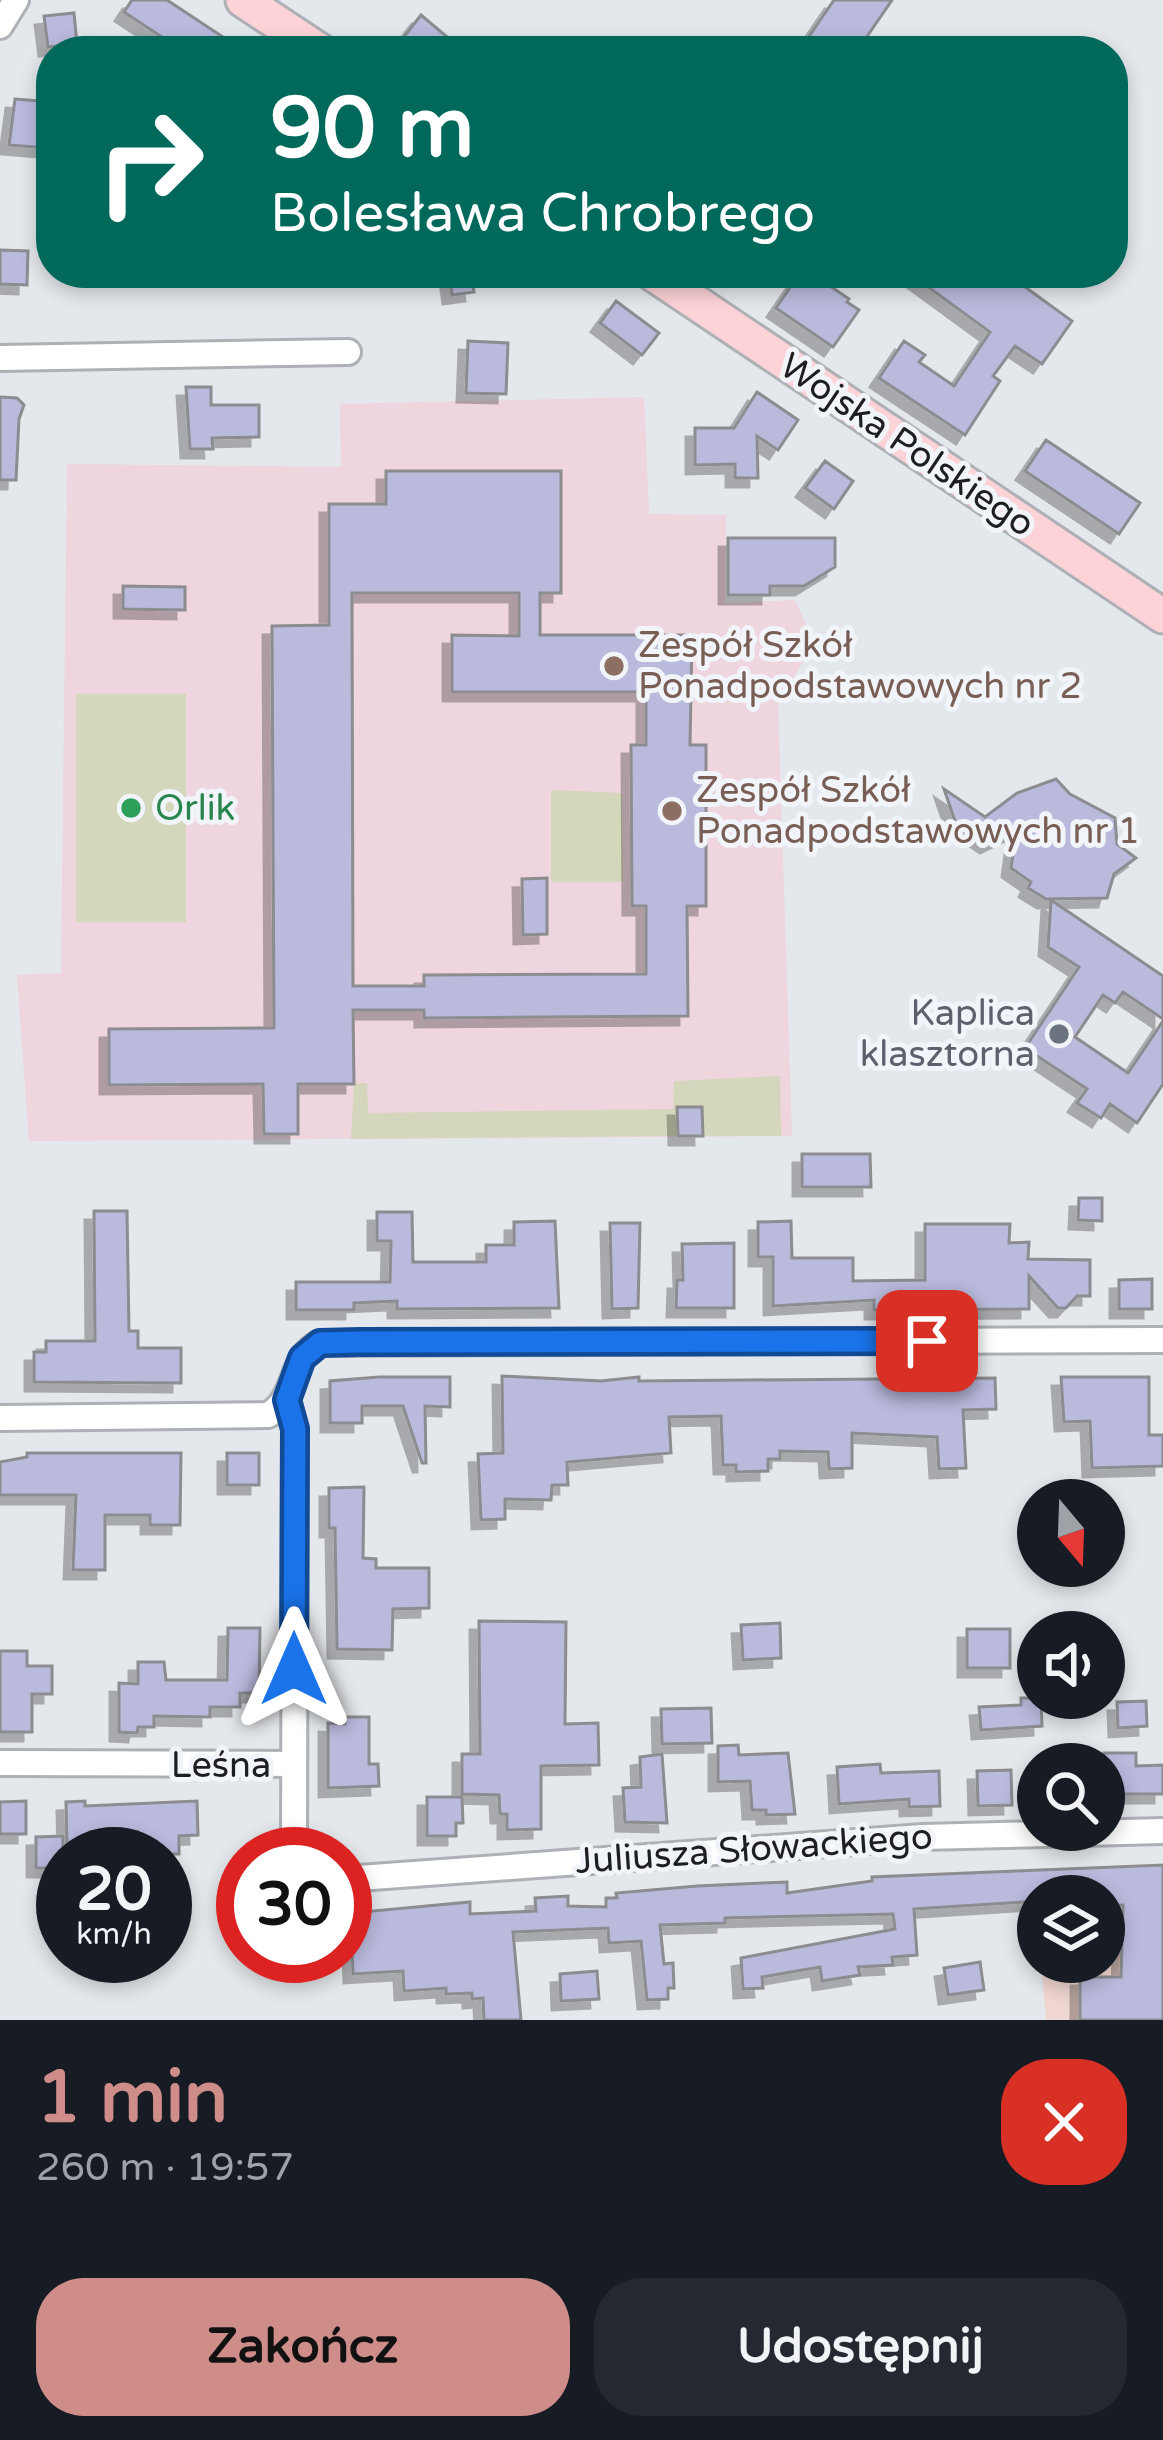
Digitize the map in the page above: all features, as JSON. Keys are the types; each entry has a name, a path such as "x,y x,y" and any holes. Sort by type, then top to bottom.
{"main road":[{"path":"243,0 297,36"},
{"name":"Wojska Polskiego","path":"674,288 1163,616"}],"street":[{"path":"0,26 16,0"},
{"path":"0,358 348,352"},
{"path":"0,1418 268,1415 287,1400 302,1358 320,1343 1163,1340"},
{"path":"287,1400 295,1429 294,1827"},
{"name":"Leśna","path":"0,1764 293,1764"},
{"name":"Juliusza Słowackiego","path":"372,1877 923,1837 1163,1831"}],"shaded area":[{"path":"644,397 649,514 726,515 725,603 795,600 814,643 778,705 792,1136 29,1141 17,975 61,973 67,464 341,467 340,404"},
{"path":"1163,1950 1163,2020 1046,2020 1043,1983 1125,1983 1125,1952"}],"green space":[{"name":"Orlik","path":"76,694 186,694 186,922 76,922"},
{"path":"551,790 622,793 623,882 551,882"},
{"path":"780,1076 781,1136 703,1136 701,1107 678,1108 678,1136 351,1139 354,1084 367,1083 368,1113 673,1109 674,1081"}],"building":[{"path":"132,0 167,0 221,36 160,36 124,12"},
{"path":"834,0 892,0 867,36 809,36"},
{"path":"74,13 76,36 47,36 44,16"},
{"path":"421,15 446,36 405,36"},
{"path":"15,99 36,101 36,147 9,145"},
{"path":"0,250 28,251 27,285 0,284"},
{"path":"451,288 473,288 474,292 452,295"},
{"path":"790,288 833,288 859,310 833,347 776,308"},
{"path":"930,288 1027,288 1072,321 1042,364 1015,346 993,376 1000,381 965,435 879,378 904,341 925,355 919,362 954,386 990,332"},
{"path":"616,301 659,333 642,355 600,323"},
{"path":"468,341 508,343 506,394 466,393"},
{"path":"186,387 211,387 211,405 259,405 259,437 212,438 213,449 190,449"},
{"path":"757,392 798,420 778,450 757,436 758,478 735,478 735,464 695,465 695,428 734,428"},
{"path":"0,397 17,398 24,405 16,480 0,480"},
{"path":"1046,440 1140,503 1119,534 1025,471"},
{"path":"825,461 853,481 834,509 805,488"},
{"path":"386,471 561,471 561,593 540,593 540,635 692,635 690,745 706,745 706,906 687,906 688,1016 424,1018 424,1010 353,1010 354,1084 298,1084 298,1134 264,1134 263,1084 109,1085 109,1029 274,1028 272,626 329,625 329,504 386,504","holes":["352,593 519,593 519,636 452,635 452,692 646,692 646,745 631,745 632,906 646,906 646,974 424,975 424,986 353,986"]},
{"path":"728,538 835,538 835,567 804,586 770,586 770,595 728,595"},
{"path":"123,586 185,587 185,610 123,609"},
{"path":"1056,779 1070,794 1115,818 1117,844 1136,858 1114,874 1107,898 1046,899 1028,888 1031,882 1011,868 1016,831 989,844 955,821 944,789 985,817 1017,793"},
{"path":"547,878 547,934 523,935 522,879"},
{"path":"1051,900 1163,976 1163,1019 1123,992 1115,1003 1103,995 1075,1037 1128,1073 1163,1021 1163,1084 1137,1123 1110,1104 1101,1118 1077,1103 1087,1089 1025,1048 1079,967 1048,947"},
{"path":"677,1107 702,1107 703,1136 678,1136"},
{"path":"802,1154 870,1154 871,1187 802,1187"},
{"path":"1079,1198 1102,1198 1102,1221 1078,1220"},
{"path":"94,1211 127,1211 129,1331 138,1331 138,1348 181,1348 181,1383 34,1382 34,1352 46,1352 46,1341 95,1341"},
{"path":"377,1212 412,1212 413,1262 486,1262 486,1245 514,1245 514,1222 555,1221 559,1308 397,1309 397,1301 354,1303 354,1310 296,1310 296,1282 390,1282 391,1241 377,1241"},
{"path":"791,1221 792,1258 853,1258 853,1281 925,1280 925,1224 1010,1224 1009,1243 1029,1242 1028,1259 1090,1260 1090,1296 1077,1296 1066,1308 1058,1308 1029,1276 1029,1309 874,1310 874,1300 773,1306 773,1257 758,1257 758,1222"},
{"path":"610,1223 640,1223 638,1308 612,1309"},
{"path":"734,1243 734,1308 676,1308 677,1280 683,1280 682,1244"},
{"path":"1152,1279 1152,1309 1119,1309 1119,1280"},
{"path":"502,1376 601,1381 639,1377 639,1381 995,1378 996,1409 963,1410 966,1468 939,1469 937,1437 852,1433 852,1468 829,1469 828,1452 780,1451 780,1459 768,1459 768,1471 736,1472 736,1465 723,1465 721,1416 669,1417 671,1453 567,1462 568,1485 552,1485 551,1500 505,1499 505,1519 481,1520 478,1454 503,1453"},
{"path":"450,1377 450,1407 425,1406 426,1463 422,1463 403,1406 362,1406 362,1423 330,1423 330,1381"},
{"path":"1061,1377 1149,1377 1149,1435 1163,1435 1163,1466 1092,1468 1090,1421 1064,1422"},
{"path":"27,1453 181,1453 180,1525 150,1525 150,1515 105,1515 105,1570 73,1570 76,1495 0,1495 0,1462 27,1457"},
{"path":"227,1453 259,1453 259,1485 227,1485"},
{"path":"364,1487 363,1558 376,1559 376,1568 429,1568 429,1608 393,1609 392,1650 337,1649 335,1528 329,1528 329,1488"},
{"path":"479,1621 566,1622 565,1724 598,1723 599,1765 541,1766 541,1829 507,1830 499,1795 462,1794 462,1754 480,1754"},
{"path":"780,1623 781,1658 743,1660 741,1625"},
{"path":"228,1628 260,1628 259,1693 240,1693 240,1707 210,1707 210,1717 154,1716 154,1727 119,1732 119,1683 138,1684 138,1662 164,1662 166,1680 227,1680"},
{"path":"967,1629 1010,1629 1010,1668 967,1668"},
{"path":"0,1651 27,1651 27,1666 52,1666 52,1694 32,1694 32,1732 0,1732"},
{"path":"1146,1701 1147,1726 1118,1728 1118,1719 1125,1719 1125,1702"},
{"path":"1017,1705 1017,1719 1042,1719 1042,1726 981,1730 979,1707"},
{"path":"711,1708 712,1743 662,1744 661,1709"},
{"path":"344,1717 369,1717 369,1764 378,1764 379,1786 328,1788 328,1723 345,1724"},
{"path":"738,1745 739,1755 788,1753 795,1814 766,1815 766,1810 752,1810 750,1781 718,1782 718,1746"},
{"path":"1125,1753 1136,1753 1136,1766 1163,1765 1163,1794 1125,1794"},
{"path":"662,1754 667,1823 625,1822 623,1788 641,1787 640,1757"},
{"path":"880,1764 881,1773 939,1771 940,1806 909,1807 909,1799 839,1804 837,1767"},
{"path":"1011,1770 1012,1805 978,1806 977,1771"},
{"path":"427,1797 462,1797 463,1823 456,1823 456,1836 427,1836"},
{"path":"26,1801 26,1834 0,1834 0,1802"},
{"path":"85,1801 85,1806 197,1801 198,1835 192,1835 192,1827 67,1827 66,1802"},
{"path":"1163,1865 1163,2020 1080,2020 1080,1983 1125,1983 1125,1875 1017,1875 1017,1902 914,1909 917,1955 892,1957 893,1965 858,1967 860,1975 822,1981 820,1967 762,1977 763,1988 743,1989 741,1958 895,1929 893,1914 725,1918 725,1923 660,1925 664,1964 673,1963 674,1988 668,1988 668,1999 647,2000 641,1941 609,1943 608,1928 513,1932 521,2020 484,2020 483,1998 472,1999 472,1993 446,1994 446,1988 404,1991 403,1971 372,1973 372,1911 470,1902 470,1914 536,1911 535,1898 568,1896 568,1906 606,1907 606,1898 617,1898 616,1893 787,1882 787,1893 872,1881 872,1877"},
{"path":"980,1962 984,1990 948,1995 944,1968"},
{"path":"597,1971 599,1999 561,2001 560,1974"}],"place":[{"name":"Zespół Szkół Ponadpodstawowych nr 2","path":"614,666"},
{"name":"Orlik","path":"131,808"},
{"name":"Zespół Szkół Ponadpodstawowych nr 1","path":"672,811"},
{"name":"Kaplica klasztorna","path":"1059,1034"}],"route":[{"path":"294,1669 295,1429 287,1400 296,1368 309,1349 320,1343 927,1341"}]}
